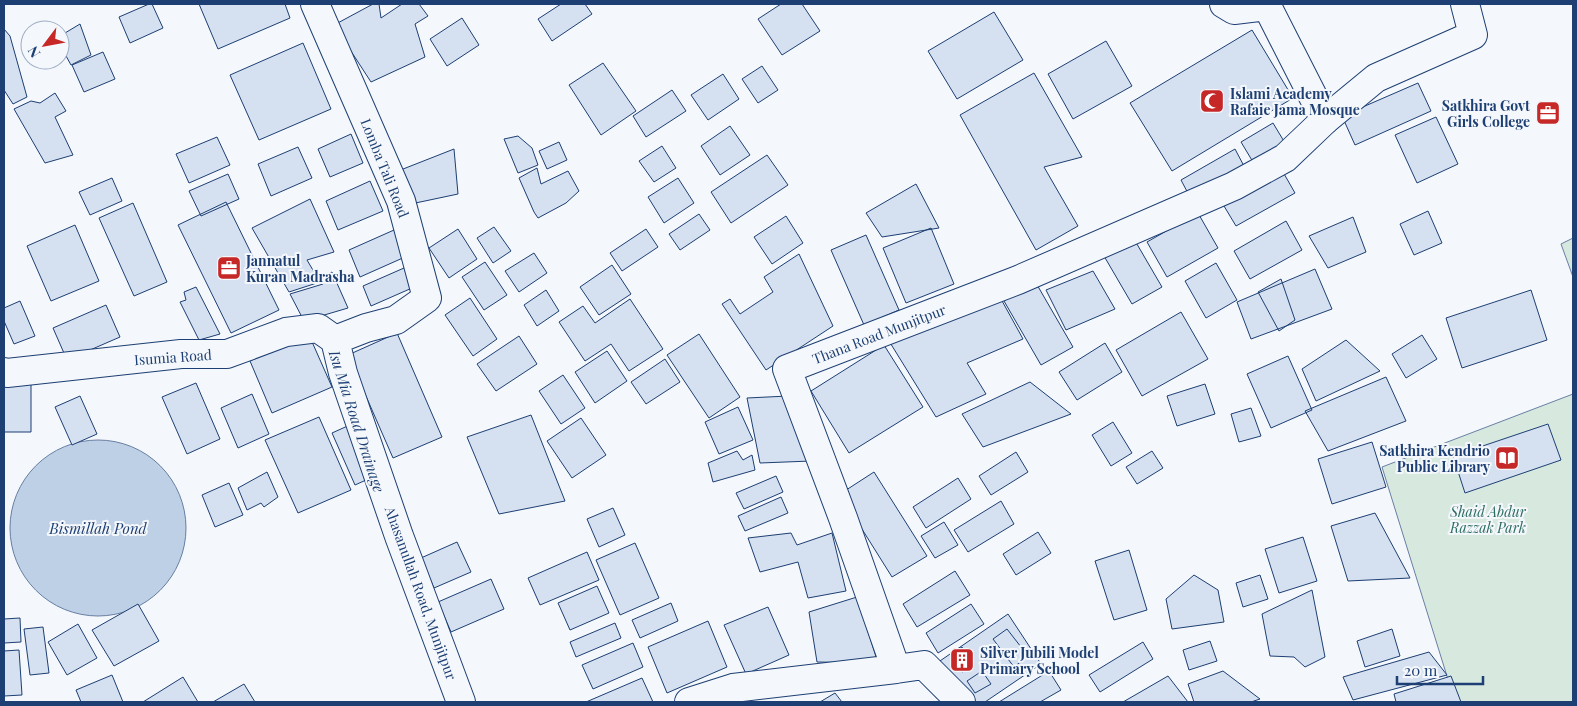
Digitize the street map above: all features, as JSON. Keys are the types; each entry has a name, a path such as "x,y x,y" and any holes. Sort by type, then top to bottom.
{"street":[{"name":"Lomba Tali Road","path":"315,4 401,201 427,298 396,320 366,328 336,340"},
{"path":"1224,4 1234,10 1267,6 1325,120 1376,78 1473,35 1465,4"},
{"name":"Thana Road Munjitpur","path":"896,669 843,518 787,369 1018,280 1234,186 1286,158 1325,120"},
{"name":"Isumia Road","path":"4,372 181,354 227,354 286,332 318,328 336,340"},
{"name":"Ahasanullah Road, Munjitpur","path":"336,340 343,373 399,536 461,702"},
{"path":"689,702 733,688 924,665 961,702"}],"green space":[{"path":"1573,238 1573,277 1561,244"},
{"name":"Shaid Abdur Razzak Park","path":"1573,394 1573,702 1455,702 1382,467"}],"water":[{"name":"Bismillah Pond","path":"89,440 107,440 139,450 154,460 166,472 176,487 182,502 186,528 182,554 176,569 166,584 154,596 139,606 124,612 107,616 89,616 57,606 42,596 30,584 20,569 14,554 10,537 10,519 20,487 30,472 42,460 57,450 72,444"}],"building":[{"path":"152,4 163,28 130,43 119,17"},
{"path":"199,4 285,4 290,18 218,49"},
{"path":"373,4 379,4 381,18 402,4 419,4 428,16 415,24 425,57 371,82 334,25"},
{"path":"561,4 585,4 592,14 552,41 538,19"},
{"path":"781,4 802,4 820,31 782,55 758,19"},
{"path":"994,12 1023,60 957,99 928,51"},
{"path":"462,18 479,45 447,66 430,39"},
{"path":"80,24 91,55 71,65 70,63 70,30"},
{"path":"4,29 10,36 27,97 13,104 4,90"},
{"name":"Islami Academy Rafaie Jama Mosque","path":"1252,30 1293,98 1172,171 1130,103"},
{"path":"1106,41 1132,86 1073,119 1048,74"},
{"path":"303,43 331,109 259,140 230,75"},
{"path":"103,52 115,79 84,92 72,65"},
{"path":"603,63 636,111 601,135 569,85"},
{"path":"762,66 778,90 758,103 742,79"},
{"path":"1034,73 1082,157 1044,167 1078,226 1036,250 960,115"},
{"path":"723,74 739,99 708,120 691,95"},
{"path":"1418,83 1431,111 1355,145 1342,116"},
{"path":"672,90 686,111 646,137 633,116"},
{"path":"55,93 66,111 55,117 73,155 45,163 14,109 31,101 40,103"},
{"path":"1436,117 1458,164 1417,183 1395,135"},
{"path":"1273,123 1288,148 1256,167 1241,142"},
{"path":"730,126 750,155 720,175 701,146"},
{"path":"351,134 363,163 330,177 318,149"},
{"path":"518,136 532,148 538,165 518,173 504,139"},
{"path":"217,137 230,165 189,183 176,154"},
{"path":"559,142 567,160 547,169 539,151"},
{"path":"662,146 676,168 654,182 639,161"},
{"path":"298,147 312,178 271,196 258,164"},
{"path":"454,149 458,194 406,205 398,171"},
{"path":"1235,149 1245,168 1191,199 1181,180"},
{"path":"767,155 788,185 731,223 711,192"},
{"path":"537,168 541,184 568,171 579,191 566,203 538,218 519,178"},
{"path":"1283,172 1295,193 1236,226 1224,206"},
{"path":"228,174 239,199 201,216 189,191"},
{"path":"112,178 122,201 90,215 79,192"},
{"path":"678,178 694,203 664,223 648,197"},
{"path":"370,181 383,211 338,230 326,201"},
{"path":"916,184 939,228 882,237 866,213"},
{"path":"310,199 334,252 307,260 320,282 289,292 252,228"},
{"name":"Jannatul Kuran Madrasha","path":"226,202 279,310 231,333 178,225"},
{"path":"133,203 167,282 134,296 99,218"},
{"path":"1428,211 1442,243 1414,255 1400,224"},
{"path":"1198,213 1218,248 1167,277 1147,242"},
{"path":"699,214 710,230 680,250 669,234"},
{"path":"786,216 803,243 772,264 754,237"},
{"path":"1353,217 1366,252 1328,268 1309,236"},
{"path":"1286,221 1302,250 1250,279 1234,251"},
{"path":"75,225 99,281 51,301 27,246"},
{"path":"494,227 511,251 493,263 477,238"},
{"path":"931,228 954,284 906,303 883,248"},
{"path":"458,229 477,259 449,278 429,248"},
{"path":"646,229 658,247 622,271 610,253"},
{"path":"394,230 405,257 360,277 349,250"},
{"path":"866,235 899,310 864,325 831,250"},
{"path":"1134,239 1162,287 1132,304 1104,256"},
{"path":"534,253 547,273 519,292 505,271"},
{"path":"799,254 833,326 766,370 722,304 730,299 740,314 773,292 764,277"},
{"path":"485,262 507,295 484,310 462,277"},
{"path":"1216,263 1237,300 1206,318 1185,281"},
{"path":"612,265 631,294 599,315 580,287"},
{"path":"404,268 412,288 371,306 363,286"},
{"path":"1315,269 1332,309 1251,339 1237,302"},
{"path":"1093,271 1115,309 1066,330 1046,290"},
{"path":"332,272 348,308 304,321 290,294 323,284 321,278"},
{"path":"1281,279 1295,320 1279,331 1258,292"},
{"path":"1036,283 1073,347 1041,365 1004,301"},
{"path":"196,287 220,334 199,340 180,302 186,300 184,292"},
{"path":"546,290 559,311 537,326 524,305"},
{"path":"1531,290 1547,340 1462,368 1446,318"},
{"path":"470,298 497,339 473,356 445,315"},
{"path":"630,299 663,349 629,371 611,344 585,361 559,322 583,306 595,323"},
{"path":"1001,299 1023,339 967,363 986,394 936,417 889,341"},
{"path":"20,301 35,336 14,344 4,321 4,308"},
{"path":"106,305 120,337 67,360 53,328"},
{"path":"1181,312 1208,359 1142,396 1116,350"},
{"path":"397,333 442,437 393,458 348,355"},
{"path":"699,334 740,397 709,418 667,355"},
{"path":"309,335 332,387 272,413 250,361"},
{"path":"1422,335 1437,359 1406,378 1392,354"},
{"path":"519,336 537,364 496,391 477,364"},
{"path":"1346,340 1380,371 1316,401 1302,369"},
{"path":"1105,343 1122,372 1077,400 1059,372"},
{"path":"884,345 923,407 849,453 811,391"},
{"path":"607,351 627,381 595,403 575,372"},
{"path":"1288,356 1312,410 1271,428 1247,374"},
{"path":"665,359 680,382 646,404 631,382"},
{"path":"563,375 585,408 561,424 539,391"},
{"path":"1386,377 1406,421 1328,451 1305,411"},
{"path":"1030,382 1071,414 983,447 962,414"},
{"path":"4,383 31,384 31,432 4,432"},
{"path":"196,383 220,439 187,454 162,397"},
{"path":"1205,384 1215,414 1177,426 1167,396"},
{"path":"252,394 269,434 238,448 221,408"},
{"path":"80,396 97,434 72,445 55,407"},
{"path":"788,396 811,461 760,463 747,398"},
{"path":"738,407 753,440 719,454 705,422"},
{"path":"1251,408 1261,436 1239,442 1231,414"},
{"path":"531,415 565,501 499,514 467,437"},
{"path":"319,417 351,490 298,513 265,440"},
{"path":"581,418 606,455 572,478 547,441"},
{"path":"1113,422 1132,453 1111,466 1092,435"},
{"path":"352,424 375,476 355,485 332,433"},
{"name":"Satkhira Kendrio Public Library","path":"1548,424 1561,460 1465,493 1453,456"},
{"path":"1372,442 1386,487 1332,504 1318,459"},
{"path":"737,451 743,460 752,455 755,470 713,482 708,463"},
{"path":"1152,451 1163,468 1137,484 1126,467"},
{"path":"1016,452 1028,472 991,495 979,476"},
{"path":"267,472 278,497 264,507 261,503 247,510 238,488"},
{"path":"874,472 927,556 892,577 840,494"},
{"path":"776,476 783,492 744,509 736,493"},
{"path":"958,478 971,499 926,528 913,507"},
{"path":"229,483 243,515 215,527 202,495"},
{"path":"781,497 788,513 745,531 738,516"},
{"path":"1001,501 1014,524 968,552 954,530"},
{"path":"613,508 625,535 599,547 587,519"},
{"path":"1375,513 1410,578 1348,581 1331,526"},
{"path":"944,522 958,545 935,558 921,536"},
{"path":"1038,532 1051,553 1016,575 1003,554"},
{"path":"791,533 797,545 832,533 846,591 808,598 798,562 760,572 748,538"},
{"path":"1303,537 1317,581 1279,593 1265,549"},
{"path":"457,542 471,572 434,588 421,558"},
{"path":"635,543 659,598 620,615 596,560"},
{"path":"1129,550 1147,610 1114,620 1095,561"},
{"path":"587,552 599,580 540,605 528,578"},
{"path":"955,571 970,595 917,627 903,604"},
{"path":"1194,575 1218,590 1224,622 1172,629 1166,599"},
{"path":"1260,575 1268,599 1243,607 1236,583"},
{"path":"491,579 504,609 451,632 438,602"},
{"path":"597,586 609,613 570,630 558,603"},
{"path":"1312,590 1325,657 1305,667 1294,657 1270,656 1262,614"},
{"path":"857,597 878,663 817,662 809,612"},
{"path":"671,603 678,621 640,638 632,620"},
{"path":"138,604 159,641 114,666 92,630"},
{"path":"971,604 984,624 938,653 926,633"},
{"path":"768,607 789,655 746,674 724,625"},
{"path":"1008,614 1041,664 985,702 964,702 937,663"},
{"path":"20,618 21,642 4,643 4,619"},
{"path":"708,621 727,667 667,693 648,647"},
{"path":"615,623 621,638 576,657 570,642"},
{"path":"78,624 97,658 67,675 48,642"},
{"path":"43,627 49,673 30,675 24,629"},
{"path":"1007,629 1028,656 1014,667 993,639"},
{"path":"1392,629 1400,656 1365,667 1357,641"},
{"path":"1210,641 1217,661 1189,670 1183,650"},
{"path":"1143,642 1153,659 1100,692 1089,675"},
{"path":"633,643 643,667 593,689 582,665"},
{"name":"Silver Jubili Model Primary School","path":"962,647 973,666 962,672 951,654"},
{"path":"19,650 22,695 4,696 4,651"},
{"path":"1429,652 1447,675 1353,700 1343,677"},
{"path":"982,671 991,684 975,693 967,681"},
{"path":"1049,671 1061,690 1040,702 999,702"},
{"path":"1223,671 1260,699 1251,702 1194,702 1188,684"},
{"path":"112,675 123,702 81,702 76,690"},
{"path":"1168,676 1188,702 1123,702"},
{"path":"1451,676 1461,702 1396,702 1394,694"},
{"path":"183,677 198,702 143,702"},
{"path":"642,678 653,702 586,702"},
{"path":"244,684 255,702 213,702"},
{"path":"835,693 842,702 820,702"}],"place":[{"name":"Islami Academy Rafaie Jama Mosque","path":"1212,101"},
{"name":"Satkhira Govt Girls College","path":"1548,113"},
{"name":"Jannatul Kuran Madrasha","path":"229,268"},
{"name":"Satkhira Kendrio Public Library","path":"1507,458"},
{"name":"Silver Jubili Model Primary School","path":"962,660"}],"water label":[{"name":"Isu Mia Road Drainage","path":"357,421"}]}
